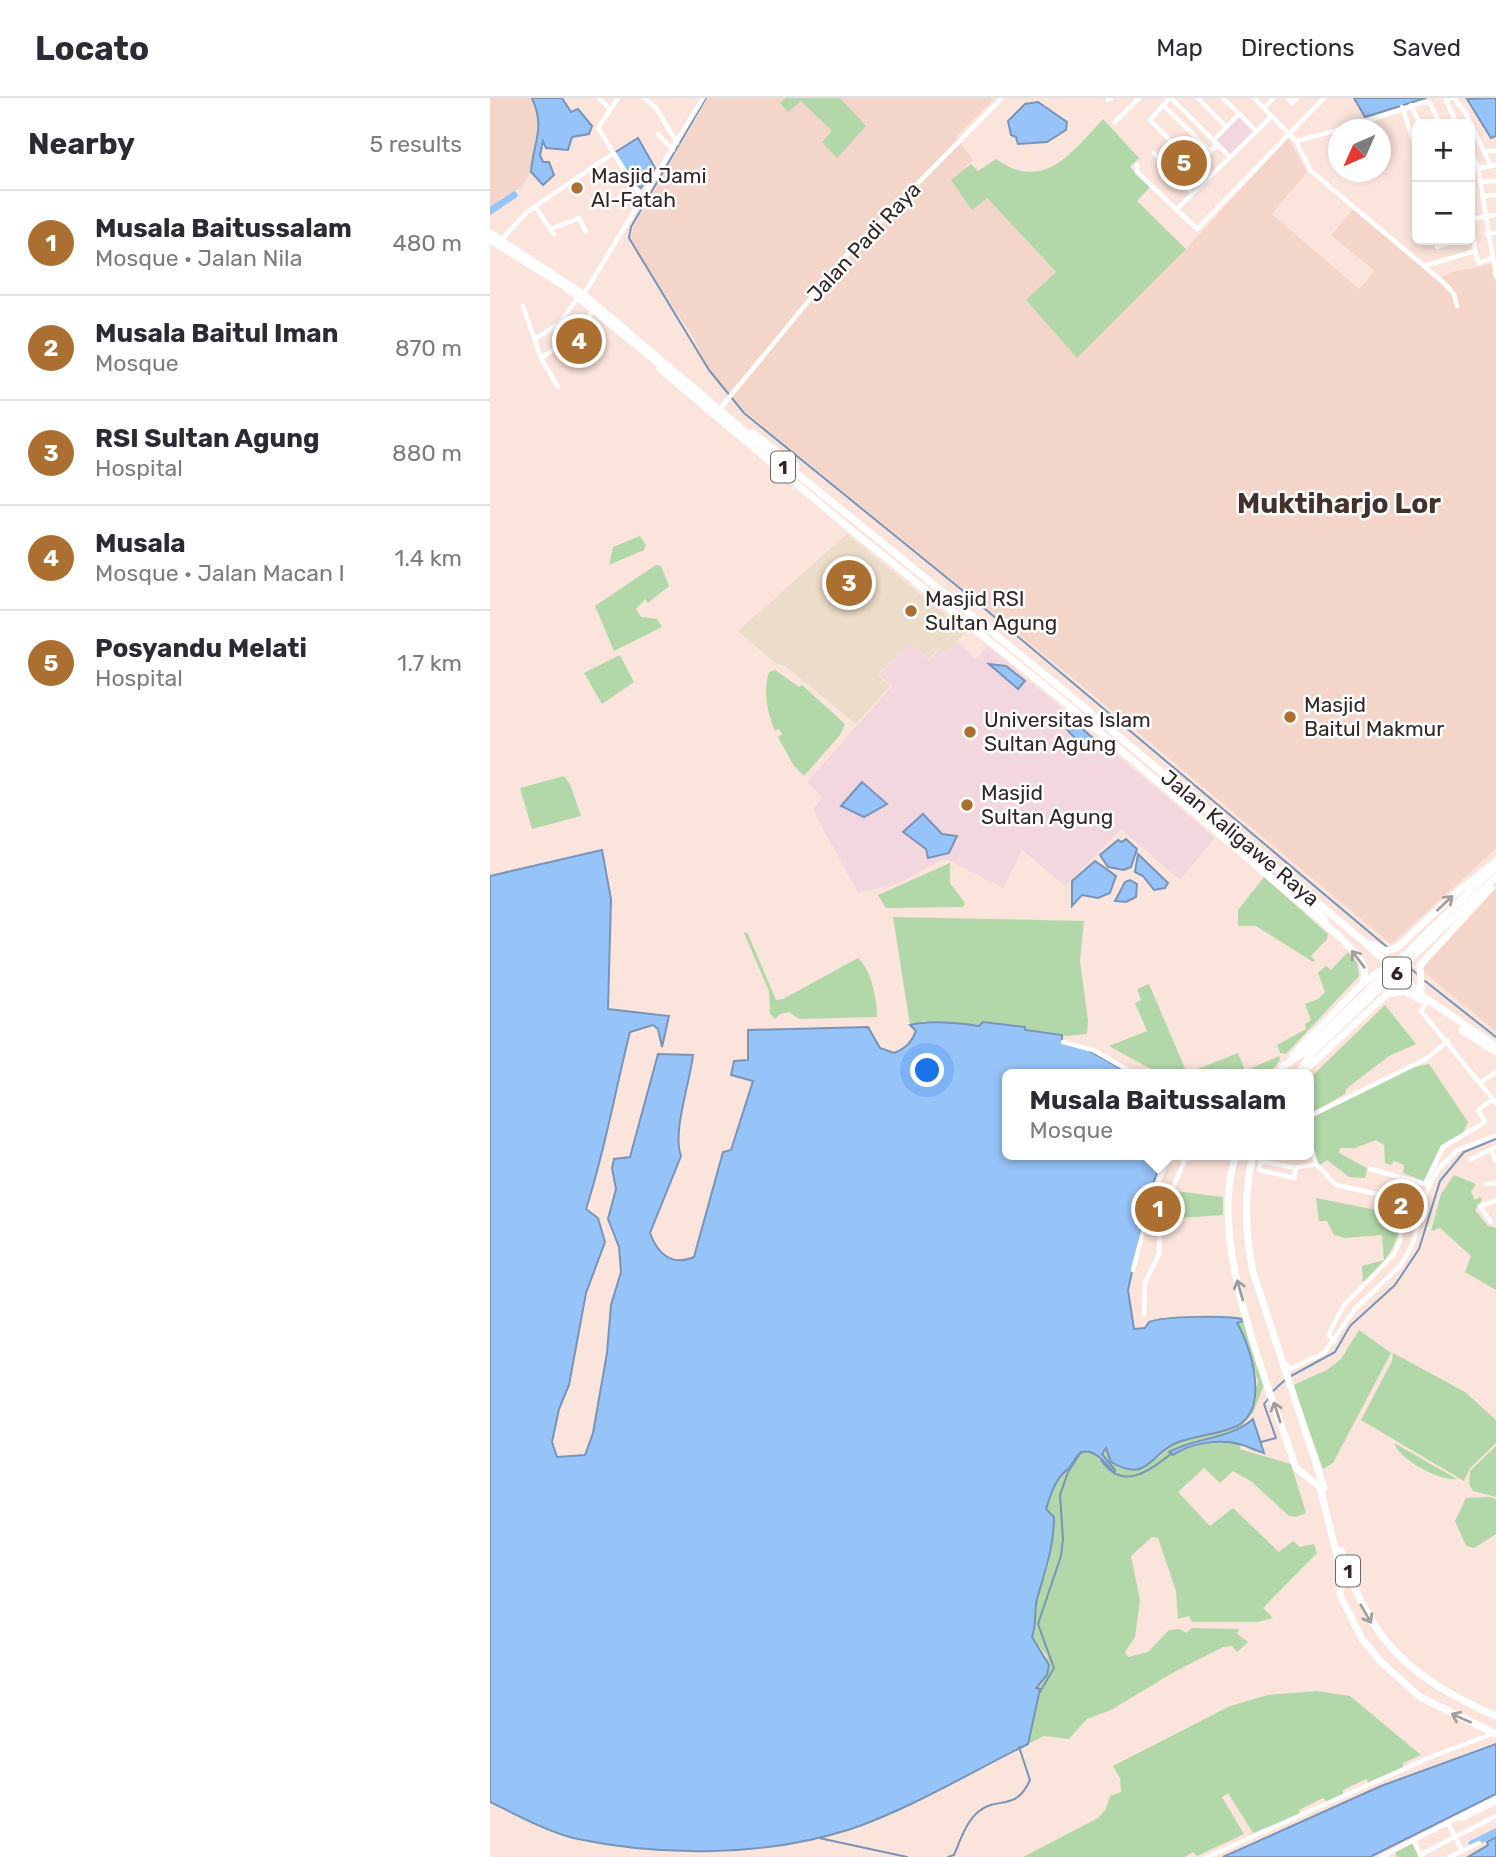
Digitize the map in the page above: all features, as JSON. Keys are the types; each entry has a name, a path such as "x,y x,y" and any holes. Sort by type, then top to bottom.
{"highway":[{"name":"1","path":"490,233 581,296 743,429"},
{"name":"Jalan Kaligawe Raya","path":"490,240 581,296 593,310 641,350 1354,934 1380,952"},
{"path":"641,350 801,489 962,613"},
{"name":"Jalan Kaligawe Raya","path":"743,429 962,613"},
{"path":"743,429 758,435 771,445 1082,700 1337,915 1354,934"},
{"name":"Jalan Kaligawe Raya","path":"1057,690 1304,896"},
{"path":"1057,690 1339,936"},
{"path":"1423,1002 1380,952 1396,948 1496,861"},
{"name":"6","path":"1302,1069 1307,1059 1484,883 1496,866"},
{"name":"6","path":"1282,1067 1307,1050 1484,883 1496,877"},
{"path":"1423,1002 1418,982 1420,965 1496,882"},
{"name":"1","path":"1304,896 1365,969 1366,977 1361,985"},
{"path":"1304,896 1423,1002 1496,1046"},
{"name":"1","path":"1380,952 1393,974"},
{"path":"1282,1067 1361,985 1380,971 1408,982"},
{"path":"1305,1069 1387,993 1393,974"},
{"path":"1387,993 1404,990 1496,1052"},
{"name":"1","path":"1233,1160 1228,1219 1233,1263 1259,1356 1296,1468 1300,1474 1320,1487 1341,1572 1340,1595 1352,1623 1382,1664 1426,1701 1496,1733"},
{"name":"1","path":"1252,1160 1248,1177 1247,1219 1251,1262 1304,1434 1324,1487 1345,1563 1367,1616 1400,1658 1432,1685 1496,1716"},
{"path":"1228,1219 1247,1219"}],"street":[{"path":"599,98 609,108"},
{"path":"618,98 597,127 632,187 643,200"},
{"path":"644,98 656,108 677,143"},
{"path":"536,338 559,324 581,296 643,200 703,98"},
{"name":"Jalan Padi Raya","path":"718,411 844,258 1002,98"},
{"path":"1115,121 1139,98"},
{"path":"1195,166 1150,118 1171,98 1230,157"},
{"path":"1198,98 1226,127"},
{"path":"1223,98 1256,131"},
{"path":"1254,98 1292,137 1311,171 1450,289 1457,306"},
{"path":"1264,108 1274,98"},
{"path":"1288,98 1292,103 1297,98"},
{"path":"1137,165 1137,172 1158,189 1194,227 1200,228 1292,137 1324,98"},
{"path":"1455,119 1446,100 1455,99 1493,165 1475,168"},
{"path":"1369,119 1402,107 1430,103 1438,119"},
{"path":"1163,105 1210,151"},
{"path":"1410,105 1417,119"},
{"path":"1402,107 1412,136"},
{"path":"1180,179 1210,151 1226,127 1239,114"},
{"path":"1177,209 1272,116"},
{"path":"1292,137 1328,132"},
{"path":"658,134 673,150"},
{"path":"1484,151 1496,150"},
{"path":"1154,153 1194,193"},
{"path":"501,240 527,212 612,154"},
{"path":"1475,161 1496,277"},
{"path":"1480,182 1496,181"},
{"path":"616,201 632,187"},
{"path":"1482,197 1496,195"},
{"path":"536,208 552,231 579,218 586,232"},
{"path":"1475,218 1496,215"},
{"path":"1487,234 1496,233"},
{"path":"1437,247 1443,245"},
{"path":"1474,245 1479,263 1493,262"},
{"path":"1489,249 1496,249"},
{"path":"1423,266 1475,251"},
{"path":"523,306 541,358 558,387"},
{"path":"541,358 574,336 593,310"},
{"path":"1370,1168 1426,1184 1443,1147 1485,1122 1478,1111 1495,1101 1448,1041 1423,1002"},
{"path":"1314,1114 1426,1059 1448,1041"},
{"path":"1063,1042 1093,1050 1126,1069"},
{"path":"1481,1082 1495,1073"},
{"path":"1267,1315 1274,1326 1289,1369 1324,1353 1355,1309 1403,1263 1414,1241 1423,1204 1437,1171 1452,1155 1496,1135"},
{"path":"1471,1159 1493,1148 1496,1161"},
{"path":"1314,1157 1316,1164 1336,1185 1423,1204"},
{"path":"1133,1270 1152,1196 1168,1160"},
{"path":"1144,1315 1143,1294 1150,1270 1160,1254 1160,1218 1185,1160"},
{"path":"1260,1160 1259,1170 1285,1177 1294,1178 1296,1168"},
{"path":"1267,1160 1296,1168 1316,1164"},
{"path":"1335,1341 1328,1335 1344,1305 1394,1254 1402,1232 1406,1200 1413,1180"},
{"path":"1486,1184 1496,1183"},
{"path":"1491,1222 1480,1206 1496,1202"},
{"path":"1207,1857 1433,1756 1496,1733"},
{"path":"1381,1857 1496,1800"},
{"path":"1414,1842 1420,1856 1496,1816"},
{"path":"1449,1824 1462,1851"},
{"path":"1449,1857 1479,1843"}],"shaded area":[{"path":"490,98 532,98 540,116 538,146 531,172 522,187 504,196 490,209"},
{"path":"708,98 991,98 993,100 956,137 973,160 952,180 987,198 1056,273 1026,300 1186,249 1288,138 1307,172 1272,214 1359,289 1375,271 1331,235 1354,209 1438,279 1452,272 1492,264 1496,283 1496,849 1391,944 1085,688 740,407 709,369 691,333 638,256 631,238 634,226"},
{"path":"1239,115 1255,131 1230,156 1215,140"},
{"path":"847,534 966,632 945,654 938,649 929,659 910,643 878,675 890,686 856,724 785,666 775,663 738,631"},
{"name":"Universitas Islam Sultan Agung","path":"957,642 976,659 988,646 1215,838 1180,880 1121,829 1065,886 1022,850 1003,888 948,860 942,860 897,884 858,893 813,810 822,797 807,782 892,686 879,675 910,643 929,660 939,650 945,655"},
{"path":"1496,888 1496,1031 1421,970"}],"green space":[{"path":"786,98 840,98 866,126 837,158 822,142 832,131 801,101 788,112 780,103"},
{"path":"1103,119 1139,158 1130,167 1150,187 1137,201 1186,249 1077,358 1026,300 1056,272 987,198 972,210 951,180 971,164 978,171 996,159 1028,172 1042,170 1068,156"},
{"path":"640,536 646,545 644,550 609,565 613,547"},
{"path":"656,565 661,566 669,586 648,603 645,599 636,609 641,617 657,619 662,627 614,651 595,606"},
{"path":"620,655 634,682 602,704 584,673"},
{"path":"775,670 799,687 802,685 845,724 840,735 804,776 794,766 778,737 782,734 779,729 775,731 770,717 766,687 769,672"},
{"path":"564,776 570,784 581,816 532,829 520,788"},
{"path":"950,863 950,883 965,903 963,907 886,908 878,895"},
{"path":"1264,877 1328,934 1327,939 1311,956 1315,960 1313,962 1256,926 1238,926 1238,910"},
{"path":"893,917 1084,921 1080,961 1088,1021 1087,1034 1067,1036 1024,1030 1025,1027 948,1026 925,1021 910,1025"},
{"path":"747,932 776,1000 783,999 858,958 870,978 877,1017 799,1019 789,1012 780,1014 775,1019 770,1014 769,991 744,933"},
{"path":"1348,952 1357,962 1359,976 1286,1054 1280,1053 1277,1045 1306,1029 1305,1024 1311,1020 1305,1004 1318,999 1325,992 1318,973 1326,966 1331,970"},
{"path":"1149,984 1185,1069 1151,1069 1109,1046 1147,1031 1135,1003 1141,1000 1137,989"},
{"path":"1385,1005 1416,1044 1389,1056 1346,1089 1345,1094 1314,1111 1314,1074"},
{"path":"1238,1053 1244,1069 1197,1069"},
{"path":"1279,1056 1280,1060 1273,1069 1250,1069"},
{"path":"1429,1064 1468,1122 1463,1133 1441,1145 1424,1181 1403,1173 1404,1165 1394,1161 1391,1165 1385,1163 1384,1145 1376,1140 1355,1148 1340,1148 1339,1153 1367,1168 1365,1178 1349,1177 1327,1160 1320,1165 1314,1161 1314,1115 1414,1067"},
{"path":"1454,1175 1476,1184 1471,1192 1475,1200 1480,1197 1482,1200 1475,1210 1488,1226 1496,1228 1496,1290 1465,1272 1471,1256 1440,1228 1431,1231 1441,1194"},
{"path":"1175,1191 1223,1197 1223,1215 1166,1219 1164,1216"},
{"path":"1316,1198 1402,1215 1397,1237 1389,1254 1363,1286 1362,1266 1384,1260 1382,1235 1345,1238 1334,1235 1327,1221 1319,1221"},
{"path":"1246,1320 1265,1382 1254,1411 1238,1430 1181,1446 1170,1453 1206,1442 1241,1443 1240,1449 1291,1464 1306,1513 1296,1517 1289,1516 1252,1482 1233,1471 1220,1483 1204,1468 1178,1492 1210,1526 1233,1508 1279,1552 1293,1541 1300,1547 1314,1544 1317,1553 1263,1608 1273,1618 1257,1622 1192,1622 1189,1616 1178,1619 1176,1591 1158,1538 1152,1537 1131,1556 1140,1600 1135,1637 1125,1652 1128,1657 1148,1652 1169,1630 1180,1629 1186,1633 1192,1628 1239,1629 1237,1634 1248,1642 1237,1652 1232,1646 1223,1647 1174,1672 1111,1710 1087,1719 1069,1739 1044,1736 1028,1744 1040,1689 1035,1689 1047,1675 1047,1656 1032,1637 1036,1602 1049,1563 1046,1509 1059,1474 1069,1469 1077,1455 1086,1451 1092,1452 1113,1473 1115,1470 1108,1465 1101,1450 1106,1448 1110,1456 1158,1458 1176,1443 1197,1435 1223,1431 1248,1415 1258,1382 1244,1335 1237,1322"},
{"path":"1359,1330 1391,1353 1333,1463 1323,1469 1293,1385 1327,1370 1341,1359"},
{"path":"1393,1353 1465,1392 1496,1420 1496,1443 1470,1468 1464,1481 1361,1420 1392,1361"},
{"path":"1394,1443 1457,1479 1440,1477 1421,1468 1404,1456"},
{"path":"1496,1446 1496,1497 1473,1491 1469,1484 1470,1471"},
{"path":"1466,1498 1496,1499 1496,1534 1474,1548 1466,1546 1455,1521"},
{"path":"1317,1691 1350,1696 1421,1755 1403,1763 1403,1768 1369,1783 1366,1779 1343,1790 1343,1795 1327,1802 1323,1798 1299,1810 1300,1814 1253,1833 1228,1793 1222,1797 1244,1834 1197,1856 1193,1852 1185,1857 1023,1857 1098,1818 1106,1809 1110,1796 1121,1792 1120,1778 1113,1766 1230,1706 1268,1695"},
{"path":"1412,1843 1419,1857 1397,1857 1395,1852"}],"water":[{"path":"532,98 562,98 571,112 578,109 592,126 589,134 572,137 568,150 546,148 543,141 540,155 543,162 549,162 554,175 543,185 531,172 538,135 538,118"},
{"path":"1354,98 1426,98 1365,117"},
{"path":"1496,98 1496,136 1491,138 1467,99"},
{"path":"1038,102 1067,122 1066,130 1047,142 1018,144 1016,137 1011,135 1008,121 1025,104"},
{"path":"638,138 655,168 641,188 630,179 614,153"},
{"path":"989,664 1006,666 1025,681 1018,689"},
{"path":"1063,712 1095,740 1088,749 1066,728"},
{"path":"862,782 887,804 864,817 841,806"},
{"path":"923,814 942,834 957,836 949,853 928,858 926,849 903,832"},
{"path":"1126,839 1137,849 1131,867 1124,870 1108,867 1100,855 1118,840 1122,842"},
{"path":"602,850 611,899 608,1009 669,1016 662,1047 658,1029 653,1025 630,1032 586,1209 598,1218 605,1242 586,1293 569,1385 559,1409 552,1442 557,1457 585,1455 593,1433 607,1353 611,1305 621,1272 619,1247 608,1219 616,1189 612,1168 614,1159 630,1157 658,1054 693,1055 680,1121 681,1156 650,1233 661,1252 679,1260 694,1257 723,1152 731,1150 753,1081 731,1075 734,1061 748,1060 748,1030 868,1027 880,1048 894,1053 912,1039 916,1031 910,1025 935,1022 979,1026 983,1022 1062,1035 1062,1042 1079,1045 1121,1069 1002,1069 1002,1160 1155,1160 1154,1165 1159,1167 1149,1195 1128,1290 1134,1329 1145,1328 1149,1322 1168,1318 1212,1317 1246,1320 1237,1323 1252,1361 1255,1392 1253,1406 1247,1418 1237,1426 1176,1443 1140,1469 1123,1468 1111,1462 1106,1448 1102,1454 1115,1470 1114,1473 1094,1454 1084,1452 1077,1456 1060,1477 1046,1509 1054,1517 1052,1539 1037,1599 1032,1637 1049,1665 1047,1675 1036,1688 1040,1689 1028,1744 896,1811 851,1829 783,1845 748,1849 641,1849 573,1838 490,1802 490,876"},
{"path":"1138,854 1168,883 1165,888 1154,890 1143,876 1135,872"},
{"path":"1095,861 1116,876 1110,893 1098,898 1082,895 1072,906 1072,881"},
{"path":"1130,880 1137,884 1136,897 1126,902 1115,901 1125,882"},
{"path":"1253,1419 1264,1453 1222,1442 1196,1445 1173,1455 1169,1452 1190,1443 1234,1431"},
{"path":"1496,1744 1496,1794 1370,1857 1223,1857 1381,1786"},
{"path":"1496,1837 1496,1857 1468,1857 1488,1845 1487,1842"}],"waterway":[{"path":"706,98 631,227 629,238 709,370 744,413 978,603 1387,947"},
{"path":"490,211 514,195"},
{"path":"1407,965 1418,975"},
{"path":"1425,981 1496,1037"},
{"path":"1291,1376 1335,1352 1350,1326 1395,1285 1419,1249 1440,1181 1464,1152 1496,1139"},
{"path":"1273,1391 1286,1379"},
{"path":"1261,1442 1276,1438 1264,1404 1268,1399"},
{"path":"1040,1692 1054,1668 1038,1624 1061,1556 1063,1539 1060,1495 1068,1472 1081,1452"},
{"path":"1101,1460 1109,1470 1127,1477 1145,1472 1172,1453"},
{"path":"948,1857 954,1855 967,1826 978,1812 992,1804 1012,1800 1024,1790 1030,1780 1019,1747"},
{"path":"1472,1844 1496,1832"},
{"path":"819,1838 907,1857"}],"place":[{"name":"Posyandu Melati","path":"1184,163"},
{"name":"Masjid Jami Al-Fatah","path":"577,188"},
{"name":"Musala","path":"579,341"},
{"name":"RSI Sultan Agung","path":"849,583"},
{"name":"Masjid RSI Sultan Agung","path":"911,611"},
{"name":"Masjid Baitul Makmur","path":"1290,717"},
{"name":"Universitas Islam Sultan Agung","path":"970,732"},
{"name":"Masjid Sultan Agung","path":"967,805"},
{"name":"Musala Baitul Iman","path":"1401,1206"},
{"name":"Musala Baitussalam","path":"1158,1209"}],"district":[{"name":"Muktiharjo Lor","path":"1339,503"}]}
